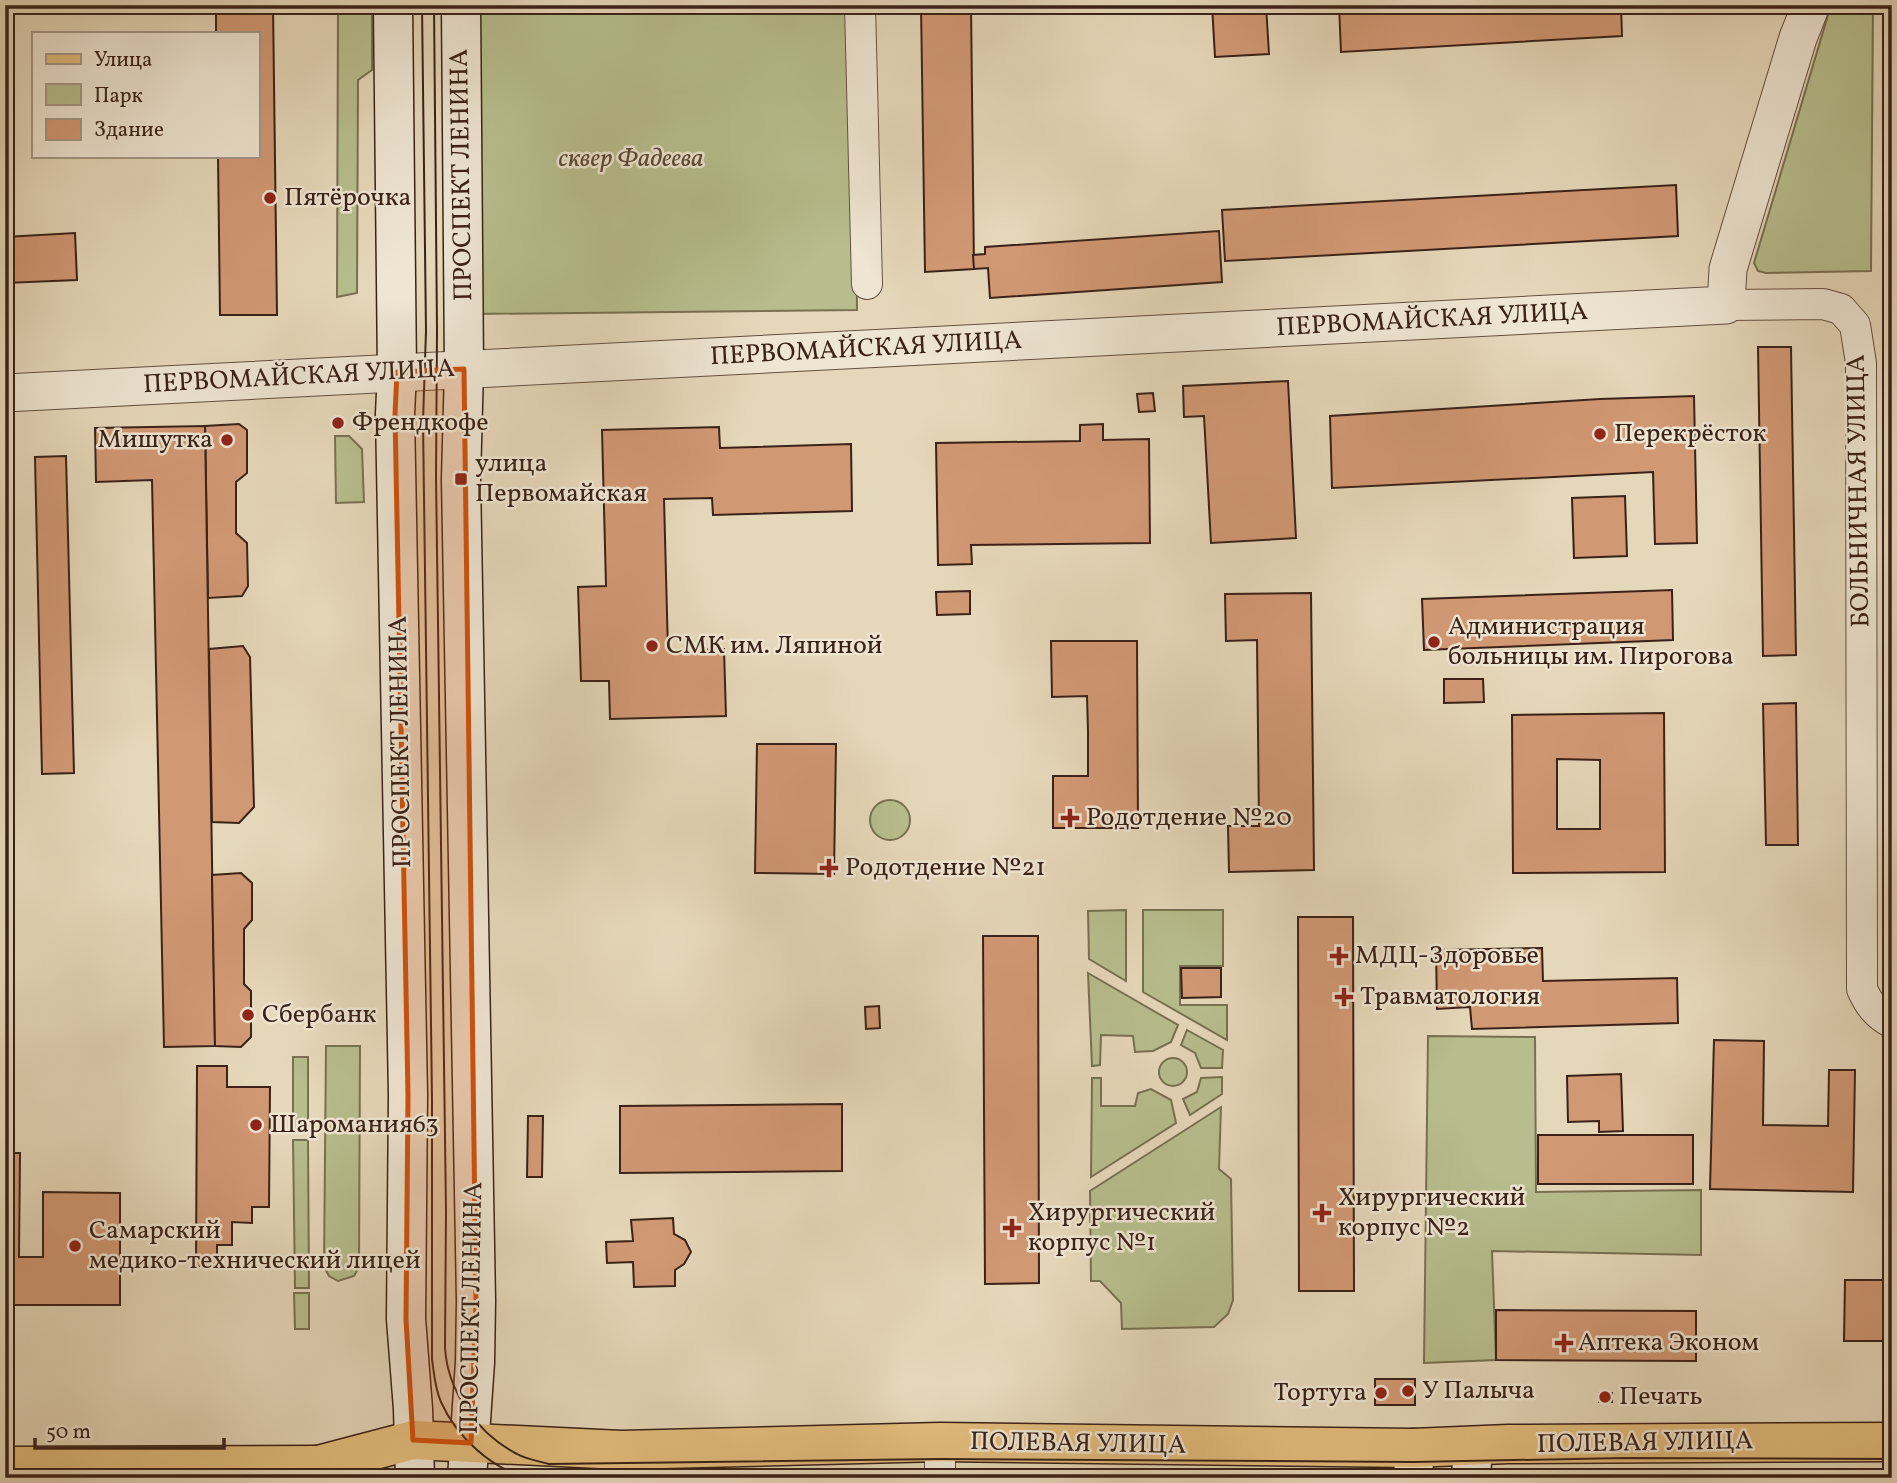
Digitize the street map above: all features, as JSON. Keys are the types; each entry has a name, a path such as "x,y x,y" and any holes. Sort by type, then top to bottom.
{"main road":[{"name":"ПРОСПЕКТ ЛЕНИНА","path":"393,5 397,372 395,414 408,1095 405,1319 413,1409 415,1478"},
{"name":"ПРОСПЕКТ ЛЕНИНА","path":"461,5 464,369 461,479 476,1301 469,1460"},
{"name":"ПОЛЕВАЯ УЛИЦА","path":"318,1465 413,1440 469,1460 621,1450 940,1460 1413,1463 1472,1462 1762,1442 1892,1442"},
{"path":"5,1466 318,1465 366,1478"}],"street":[{"path":"860,5 867,284"},
{"path":"1726,305 1728,269 1798,38 1811,5"},
{"name":"БОЛЬНИЧНАЯ УЛИЦА","path":"1726,305 1823,304 1841,309 1855,325 1861,363 1862,989 1868,1002 1886,1020"},
{"name":"ПЕРВОМАЙСКАЯ УЛИЦА","path":"5,393 1726,305"}],"highlighted area":[{"path":"464,369 476,1301 471,1443 413,1440 406,1319 408,1095 395,414 397,372"}],"green space":[{"path":"338,5 372,5 372,70 358,80 357,293 337,297"},
{"name":"сквер Фадеева","path":"472,5 855,5 857,310 474,314"},
{"path":"1831,5 1873,5 1871,271 1758,271 1754,263"},
{"path":"335,436 349,436 362,449 364,502 336,503"},
{"path":"890,800 904,806 910,820 904,834 890,840 876,834 870,820 876,806"},
{"path":"1126,910 1126,981 1089,959 1088,911"},
{"path":"1143,910 1223,910 1223,966 1180,966 1180,1005 1227,1005 1227,1040 1143,992"},
{"path":"1088,973 1178,1025 1171,1042 1153,1051 1135,1052 1133,1036 1101,1035 1100,1065 1092,1066"},
{"path":"1187,1030 1223,1050 1222,1068 1201,1068 1195,1053 1181,1045"},
{"path":"1428,1036 1535,1037 1536,1192 1701,1190 1701,1255 1492,1251 1496,1360 1424,1363"},
{"path":"326,1046 360,1046 359,1267 354,1276 338,1281 329,1276 324,1267"},
{"path":"293,1057 308,1057 308,1128 293,1128"},
{"path":"1173,1058 1183,1062 1187,1072 1183,1082 1173,1086 1163,1082 1159,1072 1163,1062"},
{"path":"1222,1077 1222,1094 1190,1115 1183,1099 1197,1092 1201,1078"},
{"path":"1092,1078 1101,1078 1101,1106 1135,1106 1138,1093 1151,1089 1171,1100 1176,1123 1091,1177"},
{"path":"1221,1107 1219,1169 1231,1179 1233,1300 1228,1314 1214,1327 1122,1329 1121,1303 1100,1281 1091,1281 1090,1191"},
{"path":"293,1140 308,1140 309,1288 295,1288"},
{"path":"294,1293 309,1293 309,1329 295,1329"}],"building":[{"path":"216,5 273,5 277,315 220,315 218,158 259,158 259,32 216,32"},
{"path":"921,5 971,5 974,269 925,272"},
{"path":"1212,5 1266,5 1269,54 1215,57"},
{"path":"1339,5 1621,5 1622,36 1341,52"},
{"path":"1676,185 1678,236 1225,261 1222,210"},
{"path":"1219,231 1222,282 990,298 988,268 974,269 973,255 985,254 985,247"},
{"path":"75,233 77,280 5,283 5,237"},
{"path":"1758,347 1791,347 1796,655 1763,656"},
{"path":"1288,381 1296,538 1211,543 1204,416 1184,417 1183,386"},
{"path":"1153,393 1155,411 1139,412 1137,394"},
{"path":"1694,396 1697,543 1655,544 1653,472 1332,488 1330,416 1600,399"},
{"path":"239,424 247,430 247,473 236,482 236,533 247,543 248,586 242,596 208,598 205,426"},
{"path":"1103,424 1103,440 1149,439 1150,543 971,545 972,564 938,565 936,443 1080,441 1080,425"},
{"path":"205,426 215,1046 164,1047 152,480 96,482 95,428"},
{"path":"719,427 720,448 851,444 852,511 713,515 712,498 664,499 668,651 724,649 726,716 610,719 609,681 581,681 578,587 606,586 602,430"},
{"path":"66,456 74,773 42,774 35,457"},
{"path":"1625,496 1627,556 1574,558 1572,498"},
{"path":"1672,590 1673,640 1424,650 1422,599"},
{"path":"970,591 970,614 937,615 936,592"},
{"path":"1311,593 1314,870 1229,872 1228,826 1259,826 1257,640 1226,641 1225,594"},
{"path":"1051,641 1137,641 1138,828 1053,828 1053,776 1088,776 1088,731 1087,696 1052,697"},
{"path":"243,646 250,657 254,807 239,823 212,822 209,649"},
{"path":"1444,679 1483,679 1484,702 1444,703"},
{"path":"5,703 8,737 5,738"},
{"path":"1796,703 1798,845 1766,845 1763,704"},
{"path":"1664,713 1665,872 1513,873 1512,715","holes":["1557,759 1600,760 1600,829 1557,829"]},
{"path":"757,744 836,744 834,874 755,873"},
{"path":"5,760 9,760 10,835 5,835"},
{"path":"241,873 252,883 252,920 244,929 244,984 251,991 251,1037 241,1047 215,1046 212,875"},
{"path":"5,882 9,882 10,914 5,914"},
{"path":"1298,917 1353,917 1354,1291 1299,1291"},
{"path":"983,936 1038,936 1039,1283 985,1284"},
{"path":"1542,948 1543,981 1677,978 1678,1023 1472,1029 1470,1007 1437,1009 1436,950"},
{"path":"1181,968 1221,968 1221,997 1182,998"},
{"path":"879,1006 880,1028 866,1029 865,1007"},
{"path":"1714,1040 1764,1041 1763,1125 1828,1126 1829,1070 1855,1070 1853,1192 1710,1189"},
{"path":"197,1066 227,1066 227,1087 270,1087 269,1207 252,1207 252,1223 232,1222 232,1245 217,1245 217,1266 196,1266"},
{"path":"1621,1074 1623,1131 1599,1132 1599,1121 1568,1122 1567,1076"},
{"path":"842,1104 842,1171 620,1173 620,1106"},
{"path":"528,1116 543,1116 542,1177 527,1177"},
{"path":"1538,1135 1693,1135 1693,1184 1538,1184"},
{"path":"5,1153 20,1153 19,1257 43,1257 43,1192 120,1193 120,1305 5,1305"},
{"path":"673,1218 674,1234 685,1240 691,1252 684,1264 675,1270 675,1286 634,1287 633,1262 607,1263 606,1242 633,1241 631,1220"},
{"path":"1845,1280 1892,1280 1892,1341 1844,1341"},
{"path":"1496,1310 1696,1311 1696,1361 1496,1360"},
{"path":"1375,1379 1415,1379 1415,1405 1375,1405"},
{"name":"Печать","path":"1599,1393 1612,1393 1612,1402 1599,1402"}],"tram line":[{"path":"422,5 432,1359 439,1397 456,1427 489,1459 502,1468 529,1478"},
{"path":"434,5 436,476 446,1211 445,1347 447,1363 458,1395 467,1410 490,1435 521,1456 549,1464 940,1459 1414,1462 1624,1458 1892,1459"},
{"path":"617,1478 940,1472 1287,1477 1521,1473 1892,1475"}],"place":[{"name":"Пятёрочка","path":"270,198"},
{"name":"Френдкофе","path":"338,423"},
{"name":"Перекрёсток","path":"1600,434"},
{"name":"Мишутка","path":"227,440"},
{"name":"улица Первомайская","path":"461,479"},
{"name":"Администрация больницы им. Пирогова","path":"1434,642"},
{"name":"СМК им. Ляпиной","path":"652,646"},
{"name":"Родотдение №20","path":"1070,818"},
{"name":"Родотдение №21","path":"829,868"},
{"name":"МДЦ-Здоровье","path":"1339,956"},
{"name":"Травматология","path":"1344,997"},
{"name":"Сбербанк","path":"248,1015"},
{"name":"Шаромания63","path":"256,1125"},
{"name":"Хирургический корпус №2","path":"1322,1213"},
{"name":"Хирургический корпус №1","path":"1012,1228"},
{"name":"Самарский медико-технический лицей","path":"75,1246"},
{"name":"Аптека Эконом","path":"1564,1343"},
{"name":"У Палыча","path":"1408,1391"},
{"name":"Тортуга","path":"1381,1393"},
{"name":"Печать","path":"1605,1397"}]}
